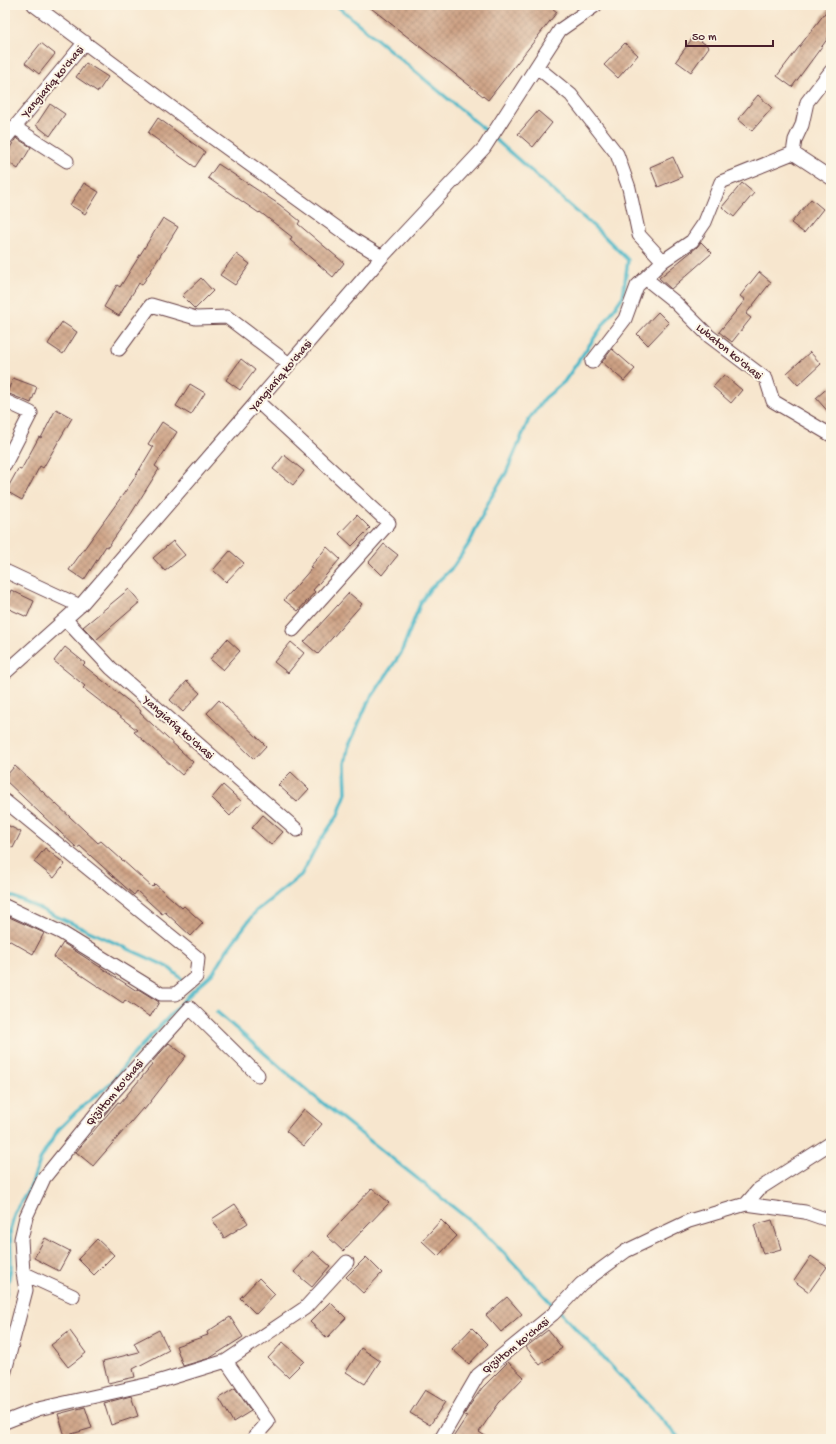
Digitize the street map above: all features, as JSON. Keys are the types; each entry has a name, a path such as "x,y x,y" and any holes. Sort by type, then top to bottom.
{"street":[{"path":"34,5 206,133 354,240 382,257"},
{"name":"Yangiariq ko'chasi","path":"5,673 80,606 382,257 484,148 560,30 596,5"},
{"name":"Yangiariq ko'chasi","path":"5,139 85,42"},
{"path":"537,67 571,94 617,154 629,188 639,235 663,261"},
{"path":"793,153 795,140 802,126 807,102 831,71"},
{"path":"14,127 67,161"},
{"path":"592,362 625,319 637,286 663,261 692,241 705,222 721,182 793,153"},
{"path":"793,153 831,178"},
{"name":"Lubaton ko'chasi","path":"645,278 675,302 709,336 766,379 773,401 831,435"},
{"path":"119,349 150,305 196,318 227,316 289,364"},
{"path":"5,401 31,413 5,464"},
{"path":"257,401 389,523 293,630"},
{"path":"5,571 80,606"},
{"name":"Yangiariq ko'chasi","path":"66,620 111,668 297,830"},
{"path":"5,801 198,958 196,977 176,994 161,994 62,933 5,906"},
{"name":"Qiziltom ko'chasi","path":"5,1371 26,1290 23,1273 21,1239 26,1217 44,1178 112,1094 190,1008 258,1075"},
{"path":"746,1204 759,1189 831,1143"},
{"path":"746,1204 805,1212 831,1222"},
{"name":"Qiziltom ko'chasi","path":"441,1439 478,1375 553,1314 564,1304 581,1284 626,1251 689,1221 746,1204"},
{"path":"5,1422 38,1409 154,1382 226,1361 304,1308 347,1262"},
{"path":"23,1273 73,1296"},
{"path":"226,1361 268,1422 253,1439"}],"building":[{"path":"367,5 548,5 557,12 488,100"},
{"path":"831,5 831,34 792,87 777,76"},
{"path":"694,36 709,47 691,72 676,61"},
{"path":"41,43 55,54 39,74 25,63"},
{"path":"625,43 638,55 618,78 604,65"},
{"path":"86,63 108,77 98,92 76,77"},
{"path":"758,95 772,108 752,131 738,119"},
{"path":"50,104 65,114 50,136 36,125"},
{"path":"538,111 552,123 533,147 518,134"},
{"path":"158,118 205,152 195,167 148,133"},
{"path":"16,138 31,147 18,169 5,160 5,156"},
{"path":"673,157 682,177 658,187 650,167"},
{"path":"218,164 280,205 300,221 298,224 344,263 333,277 290,240 292,237 260,212 259,213 208,178"},
{"path":"84,183 99,192 85,214 70,205"},
{"path":"742,183 754,193 734,217 722,207"},
{"path":"811,199 823,209 804,233 791,223"},
{"path":"163,218 178,227 142,285 139,283 119,316 104,307 117,285 120,287"},
{"path":"701,242 712,253 671,289 659,278"},
{"path":"236,254 250,264 235,285 220,275"},
{"path":"759,272 771,282 746,314 751,318 732,342 719,332 745,300 740,296"},
{"path":"201,278 213,291 195,309 182,296"},
{"path":"658,312 669,323 648,345 637,334"},
{"path":"62,322 77,332 63,354 48,344"},
{"path":"612,349 635,369 624,381 602,362"},
{"path":"810,352 821,364 798,385 787,373"},
{"path":"241,359 255,370 240,390 226,380"},
{"path":"724,375 742,390 731,403 713,387"},
{"path":"13,378 37,387 31,403 7,393"},
{"path":"190,384 205,393 191,415 176,406"},
{"path":"831,385 831,415 816,398"},
{"path":"56,409 72,418 43,468 40,466 22,500 6,491 18,469 21,470 39,437 41,438"},
{"path":"162,422 177,432 155,466 159,469 129,517 108,547 106,546 84,580 69,570 132,482 153,447 148,444"},
{"path":"284,455 304,471 293,485 273,469"},
{"path":"357,515 370,528 352,546 339,534"},
{"path":"173,541 185,555 165,571 153,558"},
{"path":"384,544 398,555 382,575 369,562"},
{"path":"327,547 340,559 313,590 315,592 298,611 284,600 312,568 310,567"},
{"path":"230,551 244,563 226,582 213,570"},
{"path":"129,589 140,602 96,640 83,627"},
{"path":"11,590 34,601 27,617 5,607"},
{"path":"349,593 362,604 318,654 304,642"},
{"path":"227,639 240,651 223,670 210,659"},
{"path":"291,642 304,653 288,673 274,662"},
{"path":"65,647 85,663 83,665 141,711 140,713 193,762 182,775 134,732 137,730 83,688 85,686 54,661"},
{"path":"187,681 200,693 183,712 170,700"},
{"path":"219,700 266,746 254,759 207,713"},
{"path":"15,766 98,843 101,841 152,887 155,884 182,908 184,906 203,923 191,936 165,912 162,914 137,891 134,895 80,846 77,848 5,780 5,777"},
{"path":"291,772 309,789 297,802 278,785"},
{"path":"223,785 242,802 230,816 212,798"},
{"path":"263,815 283,832 271,845 252,828"},
{"path":"5,824 21,832 13,848 5,844"},
{"path":"45,848 65,864 54,878 34,862"},
{"path":"7,916 44,933 33,954 5,938 5,919"},
{"path":"63,943 137,991 138,989 159,1002 150,1017 125,1000 123,1003 54,957"},
{"path":"169,1043 186,1056 144,1110 143,1108 93,1166 76,1152 118,1102 120,1103 152,1065 151,1063"},
{"path":"304,1109 322,1124 304,1146 286,1131"},
{"path":"372,1188 389,1203 343,1251 327,1236"},
{"path":"235,1204 248,1223 224,1238 212,1219"},
{"path":"441,1220 457,1236 438,1256 422,1241"},
{"path":"772,1220 781,1249 763,1254 754,1225"},
{"path":"45,1238 70,1251 59,1271 34,1258"},
{"path":"97,1239 114,1255 94,1275 78,1259"},
{"path":"313,1251 330,1266 312,1287 294,1272"},
{"path":"811,1256 827,1267 809,1292 794,1281"},
{"path":"366,1257 382,1273 363,1293 346,1277"},
{"path":"259,1278 275,1294 256,1314 240,1298"},
{"path":"507,1297 522,1314 501,1332 486,1315"},
{"path":"330,1302 346,1318 327,1338 310,1322"},
{"path":"230,1317 243,1337 210,1358 183,1366 176,1346 208,1335 207,1332"},
{"path":"472,1328 488,1344 469,1364 452,1349"},
{"path":"159,1330 169,1350 133,1369 135,1377 108,1383 103,1361 139,1352 134,1343"},
{"path":"548,1330 562,1348 540,1365 526,1347"},
{"path":"70,1331 86,1353 68,1367 51,1345"},
{"path":"283,1342 304,1361 288,1377 268,1358"},
{"path":"361,1348 380,1361 365,1384 346,1372"},
{"path":"508,1362 524,1377 499,1403 479,1432 490,1439 452,1439 467,1416 464,1415 482,1388"},
{"path":"235,1388 251,1411 233,1422 219,1398"},
{"path":"425,1390 445,1402 430,1425 410,1413"},
{"path":"131,1396 138,1416 111,1425 104,1403"},
{"path":"85,1407 92,1428 65,1436 58,1414"}],"waterway":[{"path":"336,5 490,134"},
{"path":"5,1299 11,1266 10,1230 15,1212 31,1186 41,1158 58,1130 76,1112 112,1082 131,1057 194,990 213,973 227,950 256,911 301,875 319,842 338,815 346,793 345,764 348,748 367,704 401,653 421,602 430,589 453,567 470,542 490,499 506,473 529,419 545,398 564,382 623,296 628,260 602,234 494,138"},
{"path":"5,893 168,967 183,980"},
{"path":"217,1012 310,1093 482,1230 555,1307"},
{"path":"560,1312 680,1439"}]}
